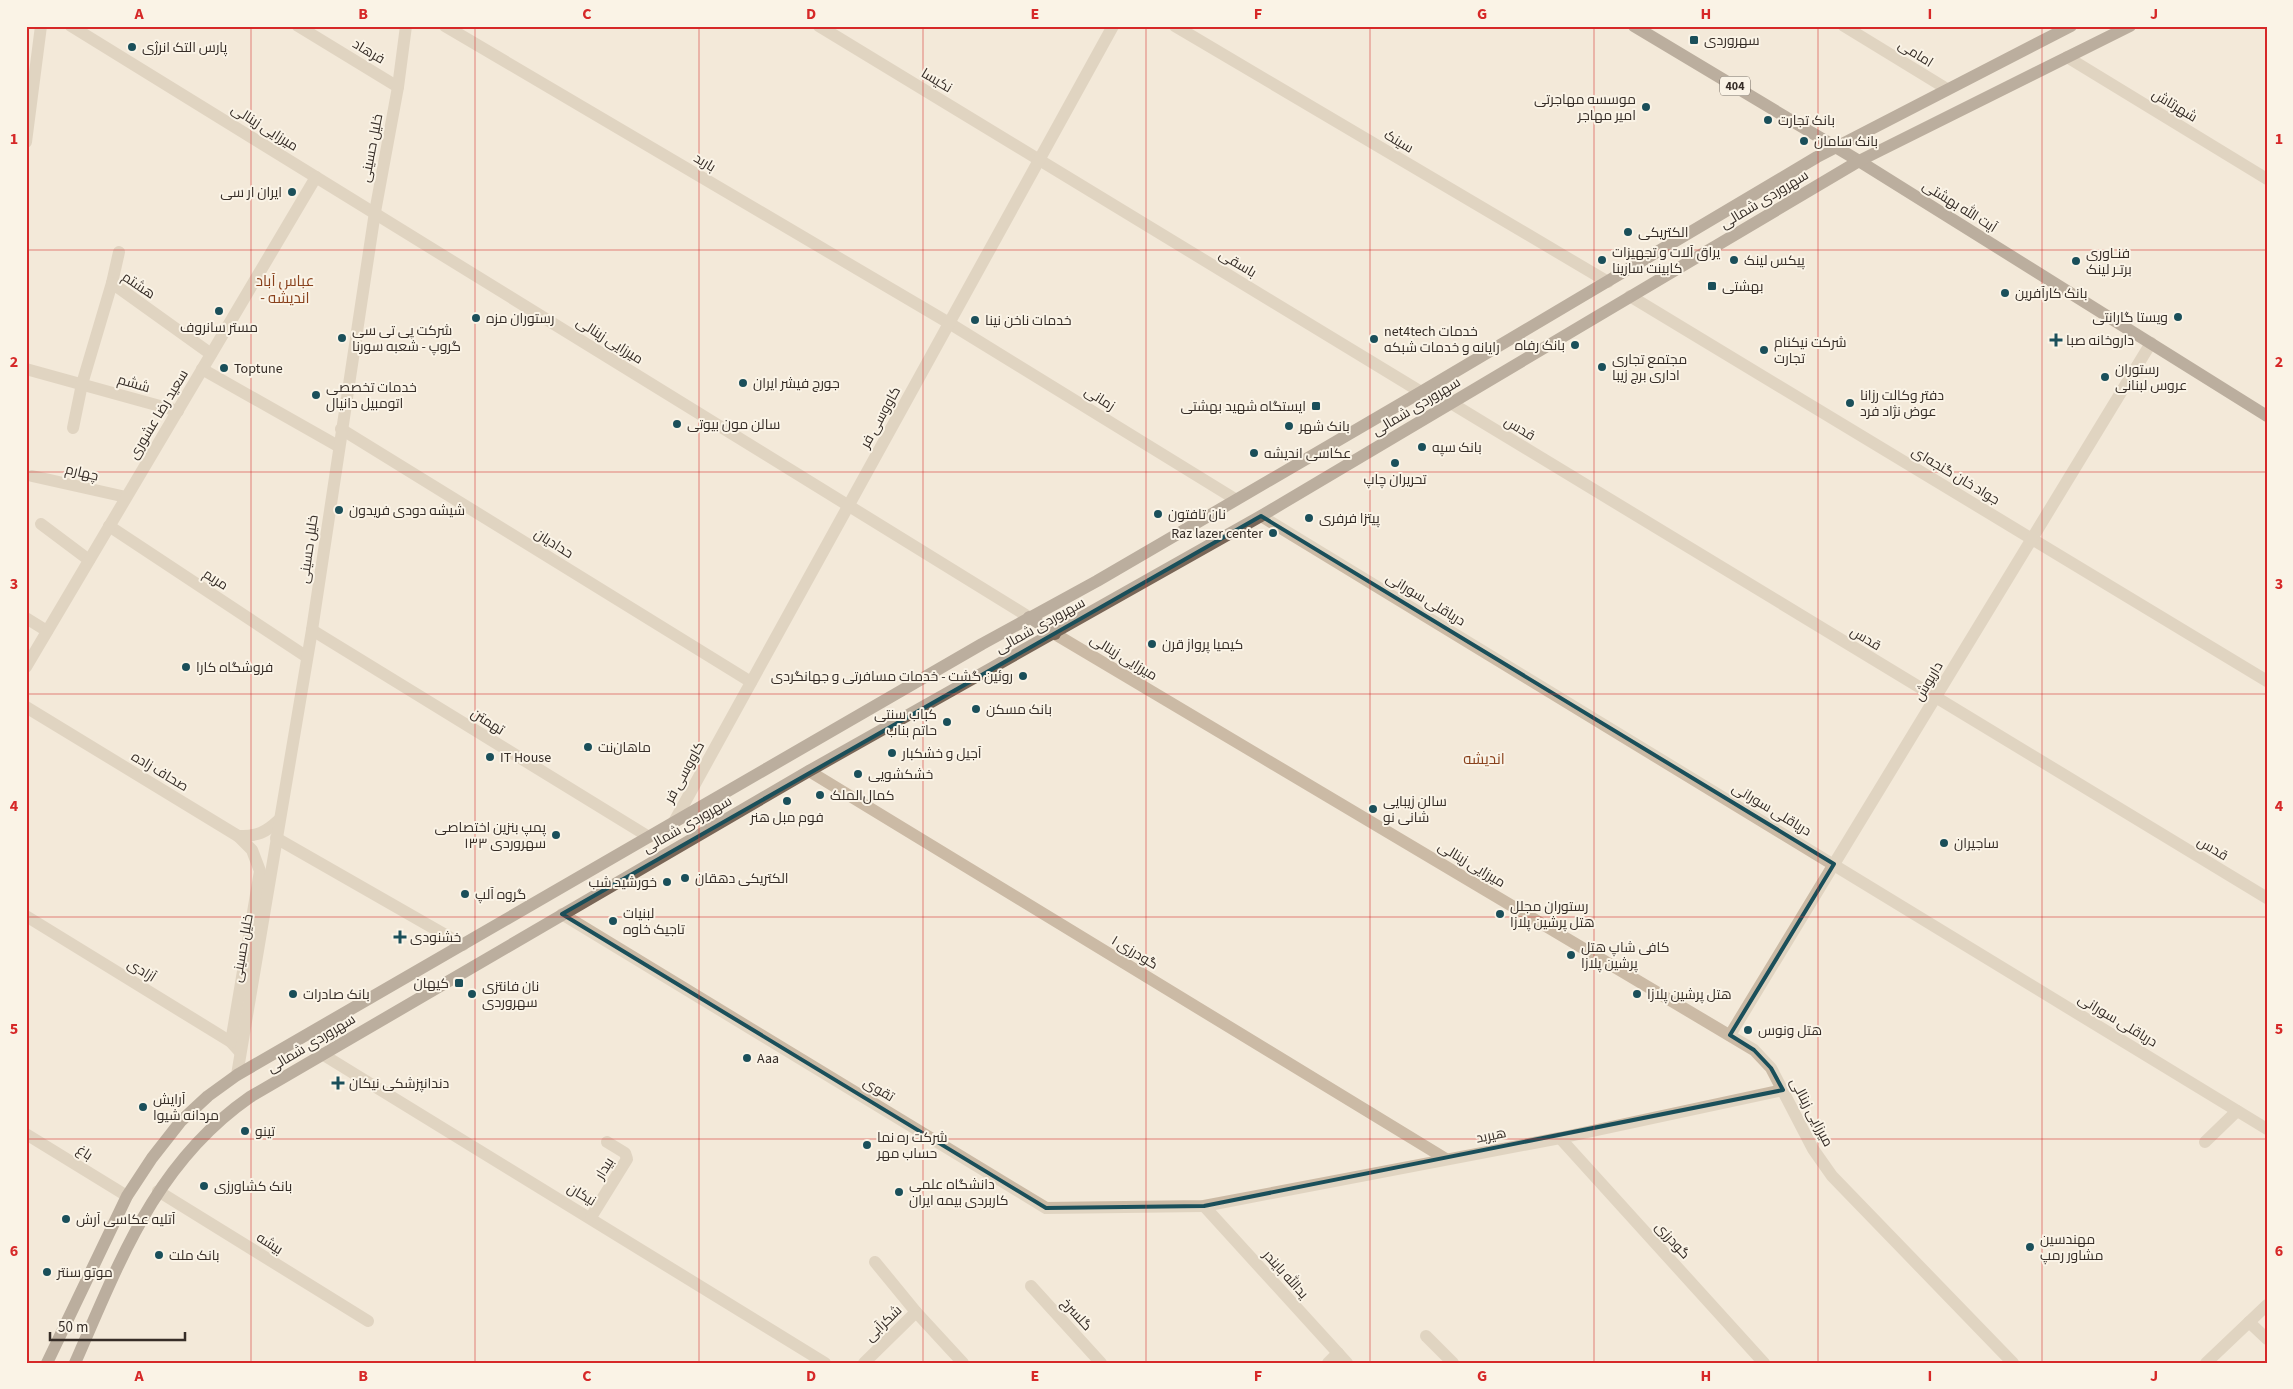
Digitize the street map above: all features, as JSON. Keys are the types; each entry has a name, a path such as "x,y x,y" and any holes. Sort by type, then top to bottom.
{"main road":[{"name":"آیت الله بهشتی","path":"1634,26 1859,160 2267,416"},
{"name":"سهروردی شمالی","path":"47,1363 127,1196 152,1158 181,1121 208,1096 237,1075 1029,617 1097,581 1608,282 1836,146 2071,26"},
{"name":"سهروردی شمالی","path":"75,1363 140,1222 158,1191 198,1140 223,1115 250,1096 809,771 1056,634 1261,516 1859,160 2130,26"},
{"path":"1029,617 1056,634"}],"street":[{"path":"26,142 29,89 41,26"},
{"name":"میرزایی زینالی","path":"71,26 1029,617"},
{"name":"فرهاد","path":"298,26 398,87"},
{"name":"خلیل حسینی","path":"237,1075 236,1047 276,838 312,630 374,212 398,87 406,26"},
{"name":"باربد","path":"445,26 949,323"},
{"name":"نکیسا","path":"818,26 1039,160"},
{"name":"کاووسی فر","path":"674,822 1113,26"},
{"name":"سینک","path":"1174,26 1608,282"},
{"name":"امامی","path":"1844,26 1947,89"},
{"name":"شهرتاش","path":"2067,57 2267,179"},
{"name":"باسقی","path":"1039,160 1421,392"},
{"name":"سعید رضا عشوری","path":"26,667 316,176"},
{"path":"112,283 119,252"},
{"name":"هشتم","path":"73,428 82,384 112,283 211,354"},
{"name":"جواد خان گنجه‌ای","path":"1630,296 2267,681"},
{"name":"زمانی","path":"949,323 1235,499"},
{"name":"داریوش","path":"1730,1034 2151,343"},
{"path":"202,369 338,446"},
{"name":"ششم","path":"26,370 178,411"},
{"name":"قدس","path":"1451,403 2267,898"},
{"name":"حدادیان","path":"341,429 751,682"},
{"name":"چهارم","path":"32,476 126,497"},
{"name":"دریاقلی سورانی","path":"1261,516 2267,1129"},
{"path":"41,524 89,560"},
{"name":"مریم","path":"109,526 307,657"},
{"path":"26,618 47,631"},
{"name":"تهمتن","path":"312,630 649,837"},
{"name":"میرزایی زینالی","path":"1056,634 1754,1050 1772,1068 1813,1149 1832,1176 2013,1363"},
{"name":"صحاف زاده","path":"26,707 238,836 252,850 260,871 236,1047"},
{"name":"گودرزی ۱","path":"809,771 1446,1159"},
{"path":"238,836 255,836 269,829 279,820"},
{"path":"276,838 463,945"},
{"name":"تقوی","path":"562,914 1046,1208 1204,1206"},
{"name":"آزادی","path":"26,916 236,1047"},
{"name":"نیکان","path":"322,1054 825,1363"},
{"name":"هیربد","path":"1204,1206 1560,1138 1783,1090"},
{"path":"2205,1142 2237,1111"},
{"name":"باغ","path":"26,1134 127,1196"},
{"name":"گودرزی","path":"1560,1138 1764,1363"},
{"name":"بیدار","path":"590,1217 627,1159 625,1153 607,1142"},
{"name":"بیشه","path":"158,1191 368,1321"},
{"name":"یدالله بایندر","path":"1204,1206 1347,1363"},
{"path":"875,1262 916,1312"},
{"name":"گلسرخ","path":"1031,1286 1101,1363"},
{"path":"2206,1363 2267,1305"},
{"name":"شکرآبی","path":"864,1363 916,1312 963,1363"},
{"path":"2249,1322 2267,1339"},
{"path":"1426,1336 1453,1363"},
{"path":"1328,1363 1338,1353"}],"highlighted area":[{"path":"1261,516 1834,864 1730,1035 1754,1050 1771,1068 1783,1090 1204,1206 1046,1208 562,914"}],"place":[{"name":"سهروردی","path":"1694,40"},
{"name":"پارس التک انرژی","path":"132,47"},
{"name":"موسسه مهاجرتی امیر مهاجر","path":"1646,107"},
{"name":"بانک تجارت","path":"1768,120"},
{"name":"بانک سامان","path":"1804,141"},
{"name":"ایران ار سی","path":"292,192"},
{"name":"الکتریکی","path":"1628,232"},
{"name":"یراق آلات و تجهیزات کابینت سارینا","path":"1602,260"},
{"name":"پیکس لینک","path":"1734,260"},
{"name":"فنـاوری برتـر لینک","path":"2076,261"},
{"name":"بهشتی","path":"1712,286"},
{"name":"بانک کارآفرین","path":"2005,293"},
{"name":"مستر سانروف","path":"219,311"},
{"name":"ویستا گارانتی","path":"2178,317"},
{"name":"رستوران مزه","path":"476,318"},
{"name":"خدمات ناخن نینا","path":"975,320"},
{"name":"شرکت پی تی سی گروپ - شعبه سورنا","path":"342,338"},
{"name":"net4tech خدمات رایانه و خدمات شبکه","path":"1374,339"},
{"name":"داروخانه صبا","path":"2056,340"},
{"name":"بانک رفاه","path":"1575,345"},
{"name":"شرکت نیکنام تجارت","path":"1764,350"},
{"name":"مجتمع تجاری اداری برج زیبا","path":"1602,367"},
{"name":"Toptune","path":"224,368"},
{"name":"رستوران عروس لبنانی","path":"2105,377"},
{"name":"جورج فیشر ایران","path":"743,383"},
{"name":"خدمات تخصصی اتومبیل دانیال","path":"316,395"},
{"name":"دفتر وکالت رزانا عوض نژاد فرد","path":"1850,403"},
{"name":"ایستگاه شهید بهشتی","path":"1316,406"},
{"name":"سالن مون بیوتی","path":"677,424"},
{"name":"بانک شهر","path":"1289,426"},
{"name":"بانک سپه","path":"1422,447"},
{"name":"عکاسی اندیشه","path":"1254,453"},
{"name":"تحریران چاپ","path":"1395,463"},
{"name":"شیشه دودی فریدون","path":"339,510"},
{"name":"نان تافتون","path":"1158,514"},
{"name":"پیتزا فرفری","path":"1309,518"},
{"name":"Raz lazer center","path":"1273,533"},
{"name":"کیمیا پرواز قرن","path":"1152,644"},
{"name":"فروشگاه کارا","path":"186,667"},
{"name":"روئین گشت - خدمات مسافرتی و جهانگردی","path":"1023,676"},
{"name":"بانک مسکن","path":"976,709"},
{"name":"کباب سنتی حاتم بناب","path":"947,722"},
{"name":"ماهان‌نت","path":"588,747"},
{"name":"آجیل و خشکبار","path":"892,753"},
{"name":"IT House","path":"490,757"},
{"name":"خشکشویی","path":"858,774"},
{"name":"کمال‌الملک","path":"820,795"},
{"name":"فوم مبل هنر","path":"787,801"},
{"name":"سالن زیبایی شانی نو","path":"1373,809"},
{"name":"پمپ بنزین اختصاصی ۱۳۳ سهروردی","path":"556,835"},
{"name":"ساجیران","path":"1944,843"},
{"name":"الکتریکی دهقان","path":"685,878"},
{"name":"خورشید شب","path":"667,882"},
{"name":"گروه آلپ","path":"465,894"},
{"name":"رستوران مجلل هتل پرشین پلازا","path":"1500,914"},
{"name":"لبنیات تاجیک خاوه","path":"613,921"},
{"name":"خشنودی","path":"400,937"},
{"name":"کافی شاپ هتل پرشین پلازا","path":"1571,955"},
{"name":"کیهان","path":"459,983"},
{"name":"بانک صادرات","path":"293,994"},
{"name":"نان فانتزی سهروردی","path":"472,994"},
{"name":"هتل پرشین پلازا","path":"1637,994"},
{"name":"هتل ونوس","path":"1748,1030"},
{"name":"Aaa","path":"747,1058"},
{"name":"دندانپزشکی نیکان","path":"338,1083"},
{"name":"آرایش مردانه شیوا","path":"143,1107"},
{"name":"تینو","path":"245,1131"},
{"name":"شرکت ره نما حساب مهر","path":"867,1145"},
{"name":"بانک کشاورزی","path":"204,1186"},
{"name":"دانشگاه علمی کاربردی بیمه ایران","path":"899,1192"},
{"name":"آتلیه عکاسی آرش","path":"66,1219"},
{"name":"مهندسین مشاور رمپ","path":"2030,1247"},
{"name":"بانک ملت","path":"159,1255"},
{"name":"موتو سنتر","path":"47,1272"}],"district":[{"name":"عباس آباد - اندیشه","path":"285,290"},
{"name":"اندیشه","path":"1484,759"}]}
